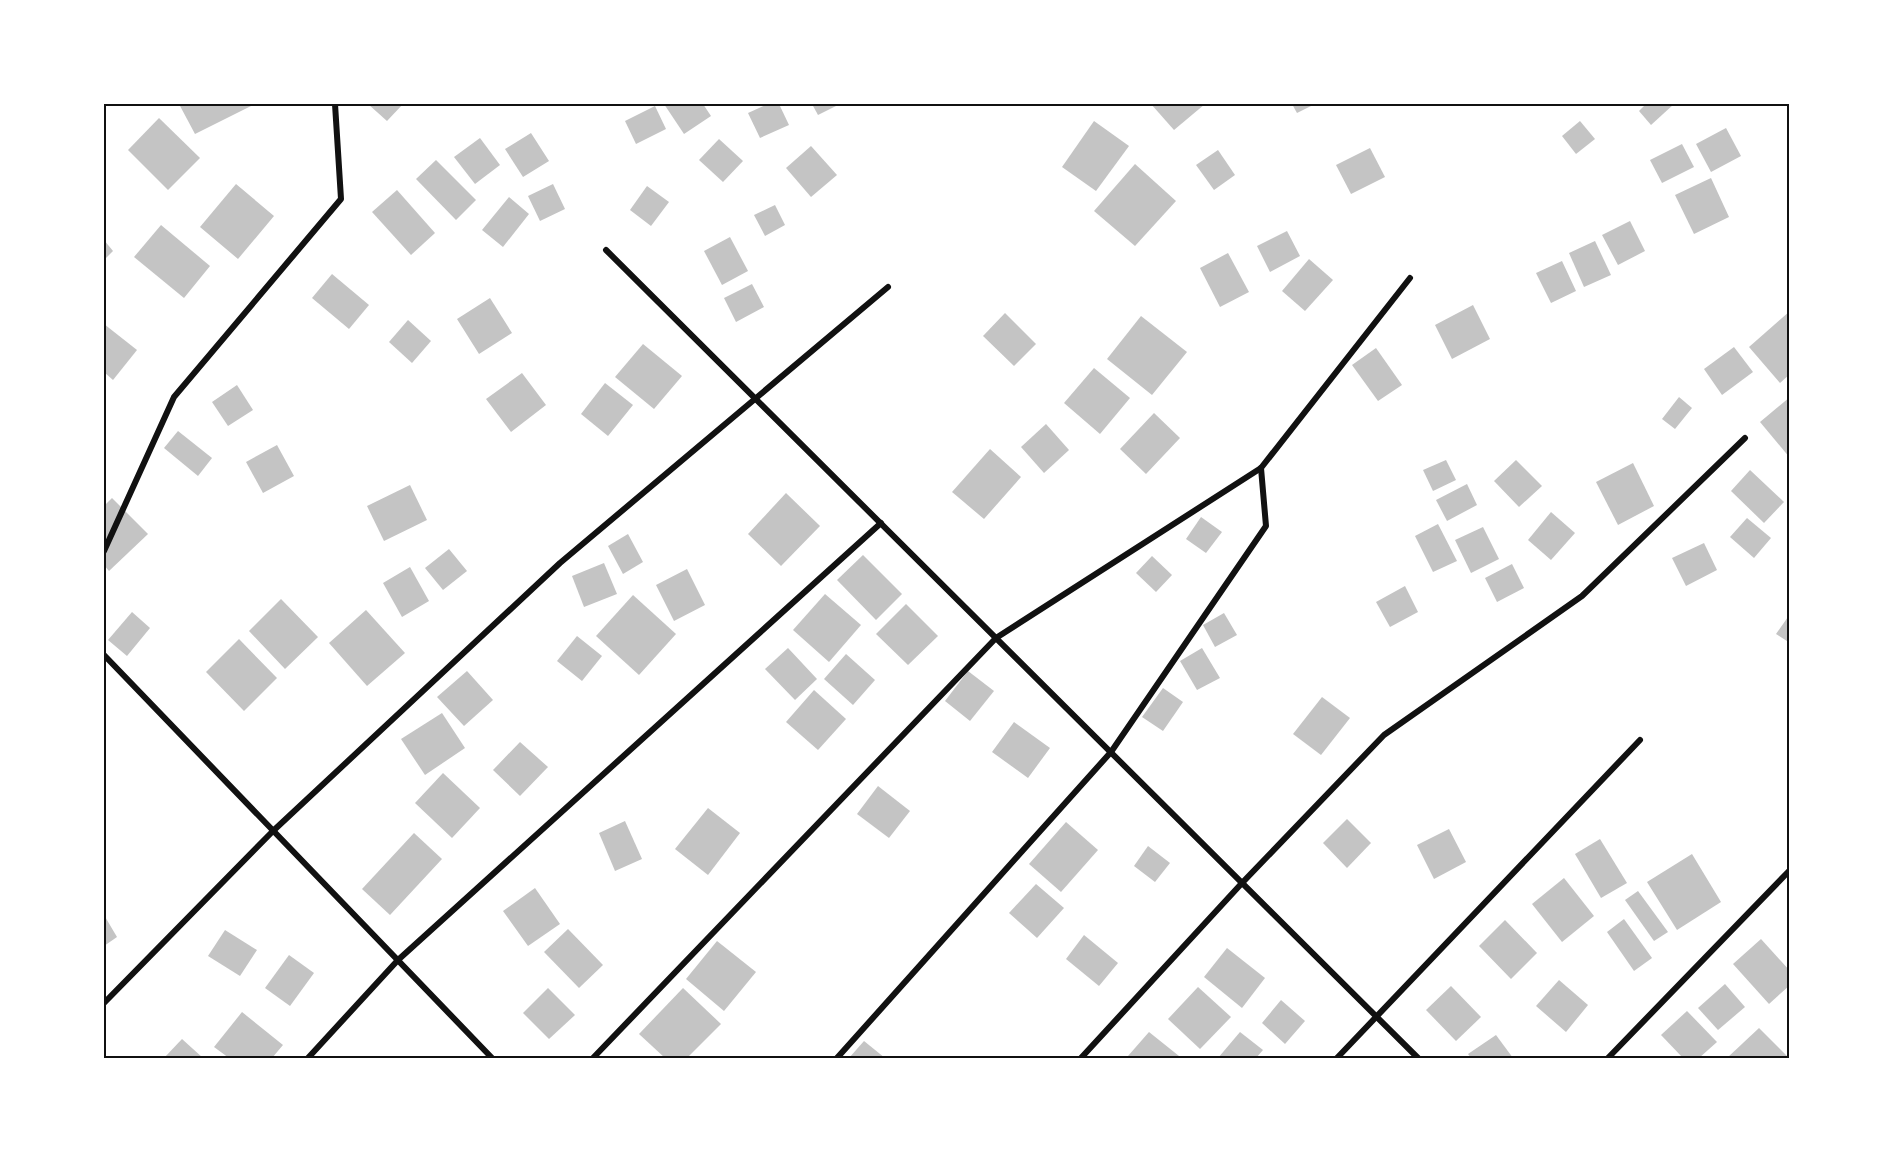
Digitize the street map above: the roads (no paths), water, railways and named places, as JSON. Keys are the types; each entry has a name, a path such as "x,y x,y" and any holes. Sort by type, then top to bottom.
{"street":[{"path":"104,551 174,397 341,199 335,104"},
{"path":"606,250 1418,1059"},
{"path":"593,1059 996,638 1261,468 1410,278"},
{"path":"104,1003 273,831 560,563 888,287"},
{"path":"1081,1059 1242,883 1384,735 1582,596 1745,438"},
{"path":"837,1059 1111,752 1266,526 1261,468"},
{"path":"308,1059 398,960 881,523"},
{"path":"104,655 492,1059"},
{"path":"1337,1059 1375,1016 1640,740"},
{"path":"1608,1059 1790,870"}]}
